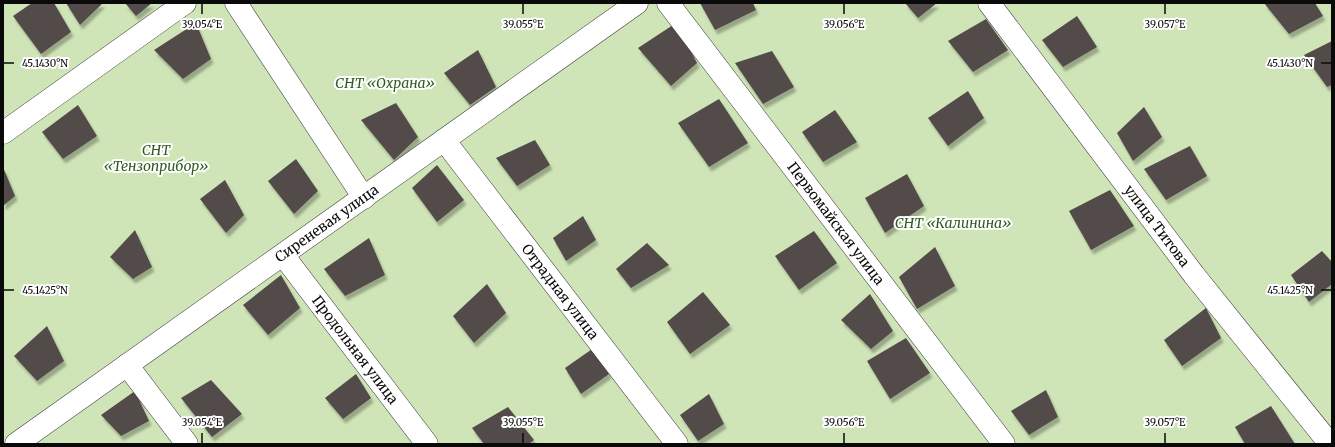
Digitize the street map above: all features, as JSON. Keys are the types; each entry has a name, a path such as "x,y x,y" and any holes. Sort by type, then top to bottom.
{"street":[{"path":"3,133 185,3"},
{"path":"236,3 364,198"},
{"name":"Сиреневая улица","path":"16,444 128,366 637,3"},
{"name":"Первомайская улица","path":"668,3 1004,444"},
{"name":"улица Титова","path":"989,3 1194,275 1330,444"},
{"name":"Отрадная улица","path":"444,140 677,444"},
{"name":"Продольная улица","path":"283,255 427,444"},
{"path":"128,366 187,444"}],"green space":[{"name":"СНТ «Калинина»","path":"3,3 1332,3 1332,444 3,444"}],"building":[{"path":"32,3 54,3 71,32 41,54 13,16"},
{"path":"66,3 103,3 80,25"},
{"path":"125,3 152,3 136,16"},
{"path":"700,3 753,3 756,10 715,30"},
{"path":"905,3 937,3 918,18"},
{"path":"1264,3 1315,3 1323,16 1289,34"},
{"path":"1077,16 1097,47 1063,67 1042,40"},
{"path":"986,19 1008,50 973,72 948,41"},
{"path":"196,23 211,59 183,79 154,50"},
{"path":"676,23 697,63 671,86 638,48"},
{"path":"1332,41 1332,85 1327,87 1304,55"},
{"path":"478,50 496,87 470,105 444,73"},
{"path":"772,51 794,87 763,104 735,63"},
{"path":"968,91 984,118 948,146 928,118"},
{"path":"719,99 748,143 709,167 678,123"},
{"path":"396,103 418,137 394,160 361,120"},
{"path":"78,105 97,136 63,159 42,132"},
{"path":"1144,107 1162,137 1133,161 1117,133"},
{"path":"835,110 857,142 823,162 802,132"},
{"path":"535,140 550,165 517,186 496,158"},
{"path":"1190,146 1207,176 1166,200 1144,169"},
{"path":"296,159 318,191 294,214 268,181"},
{"path":"437,165 464,200 437,222 412,188"},
{"path":"3,167 15,196 3,206"},
{"path":"907,174 924,206 885,233 865,198"},
{"path":"225,180 244,215 226,233 200,199"},
{"path":"1110,190 1134,226 1091,250 1069,211"},
{"path":"583,216 596,240 566,261 553,238"},
{"path":"135,230 152,267 133,279 110,257"},
{"path":"814,231 837,263 799,290 775,256"},
{"path":"369,238 385,275 345,296 324,269"},
{"path":"647,243 669,265 631,288 616,269"},
{"path":"935,247 955,286 917,309 899,277"},
{"path":"1322,251 1332,262 1332,284 1309,302 1291,275"},
{"path":"281,275 300,308 268,335 243,305"},
{"path":"487,284 506,313 474,343 453,316"},
{"path":"703,292 730,325 690,354 667,322"},
{"path":"870,294 893,331 871,349 841,320"},
{"path":"1206,308 1221,338 1182,366 1164,340"},
{"path":"47,326 64,361 37,381 14,356"},
{"path":"906,338 930,373 890,399 867,361"},
{"path":"595,347 609,374 581,394 565,368"},
{"path":"356,374 371,398 343,419 325,398"},
{"path":"211,380 242,414 212,437 181,398"},
{"path":"1046,390 1058,417 1029,435 1011,411"},
{"path":"135,391 149,421 121,436 101,415"},
{"path":"709,394 724,424 698,441 680,415"},
{"path":"1271,406 1295,444 1245,444 1235,427"},
{"path":"508,407 534,440 529,444 484,444 472,428"}],"park label":[{"name":"СНТ «Охрана»","path":"385,83"},
{"name":"СНТ «Тензоприбор»","path":"156,158"}]}
